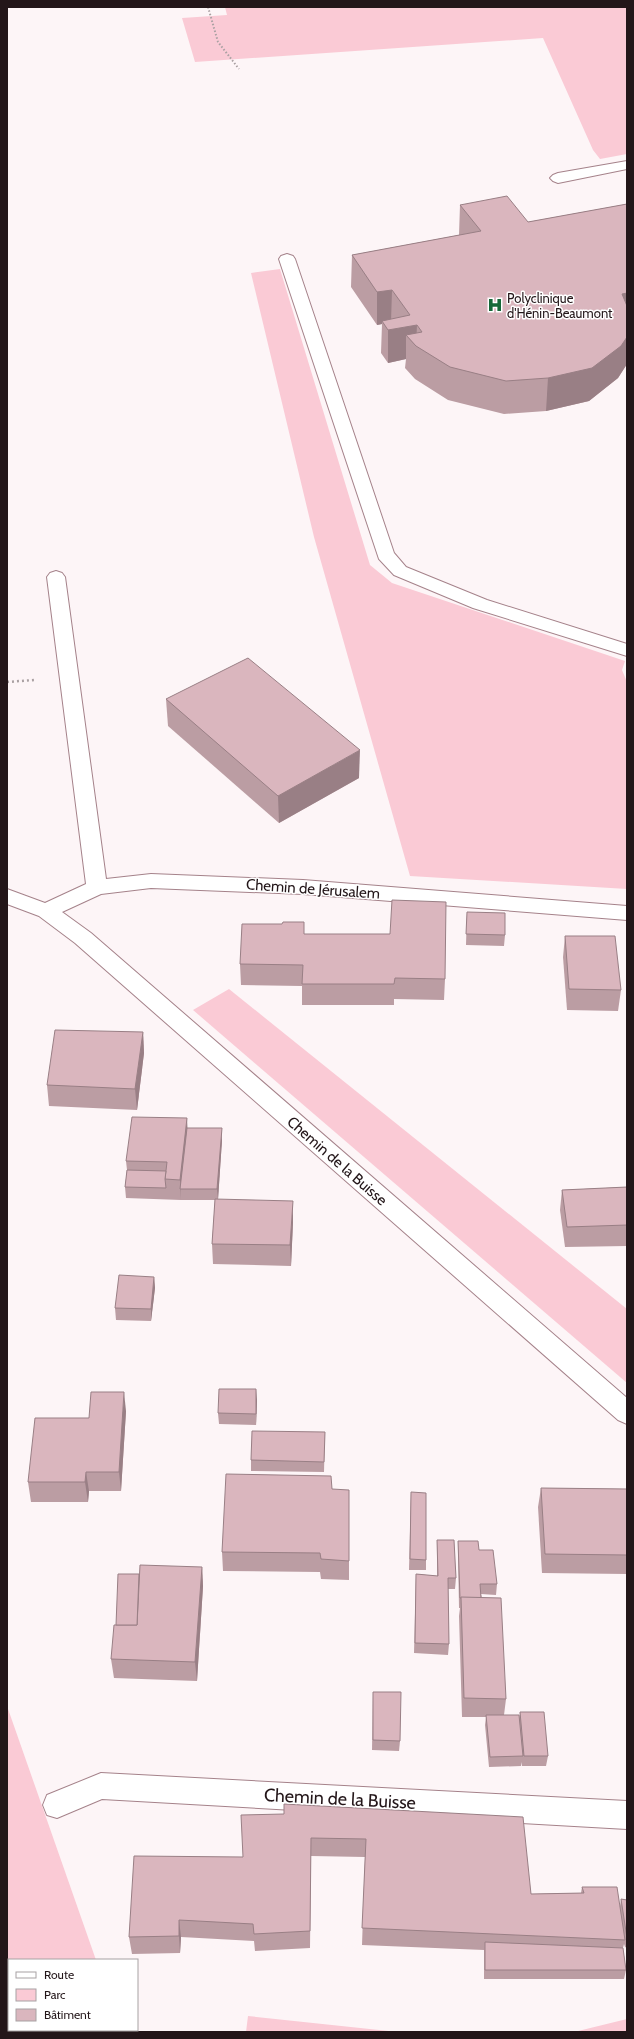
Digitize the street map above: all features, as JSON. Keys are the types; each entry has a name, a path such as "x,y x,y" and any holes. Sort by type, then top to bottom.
{"street":[{"path":"558,178 627,165"},
{"path":"287,259 385,554 400,571 424,582 480,604 627,650"},
{"path":"56,577 97,887"},
{"name":"Chemin de Jérusalem","path":"46,912 97,887 151,881 303,886 627,913"},
{"path":"7,896 46,912"},
{"name":"Chemin de la Buisse","path":"46,912 84,938 405,1221 627,1413"},
{"name":"Chemin de la Buisse","path":"57,1806 101,1786 627,1815"}],"path":[{"path":"208,7 218,42 239,69"},
{"path":"7,682 35,680"}],"green space":[{"path":"225,7 627,7 627,154 600,159 593,150 543,38 195,62 182,18 227,15"},
{"path":"280,269 370,565 392,583 625,661 622,670 627,682 627,889 410,876 314,537 251,273"},
{"path":"229,989 627,1309 627,1383 193,1010"},
{"path":"7,1706 96,1959 8,1959 8,2031 121,2032 7,2032"},
{"path":"248,2016 398,2032 246,2032"},
{"path":"627,2019 627,2032 574,2032"}],"building":[{"name":"Polyclinique d'Hénin-Beaumont","path":"507,196 528,222 627,204 627,293 622,294 627,306 627,337 621,346 592,368 548,378 506,381 450,367 416,346 406,335 422,332 417,325 388,330 382,321 410,315 392,290 377,292 352,255 481,231 460,205"},
{"path":"248,658 360,750 278,796 166,699"},
{"path":"392,900 446,902 445,979 395,978 394,984 302,984 303,965 240,964 242,924 282,924 283,922 304,922 304,934 390,934"},
{"path":"467,912 505,913 505,935 466,934"},
{"path":"565,936 615,936 621,990 569,989"},
{"path":"55,1030 143,1032 135,1089 47,1085"},
{"path":"132,1117 187,1118 180,1180 165,1179 167,1162 126,1161"},
{"path":"187,1128 222,1128 217,1189 180,1189"},
{"path":"127,1170 166,1171 166,1188 125,1187"},
{"path":"627,1187 627,1225 567,1227 562,1190"},
{"path":"215,1199 293,1201 290,1245 212,1244"},
{"path":"119,1275 154,1277 151,1309 115,1308"},
{"path":"219,1389 256,1389 256,1414 218,1413"},
{"path":"91,1392 124,1392 119,1472 86,1472 85,1482 28,1482 35,1418 89,1418"},
{"path":"252,1431 325,1432 324,1462 251,1460"},
{"path":"226,1474 331,1476 332,1489 349,1490 349,1561 321,1559 320,1553 222,1552"},
{"path":"541,1488 627,1489 627,1555 545,1554"},
{"path":"411,1492 426,1493 426,1560 410,1559"},
{"path":"437,1540 454,1540 456,1578 448,1578 449,1644 415,1643 416,1574 438,1576"},
{"path":"458,1541 478,1541 479,1550 493,1550 497,1584 480,1584 481,1598 460,1598"},
{"path":"140,1565 202,1567 195,1662 111,1659 114,1625 137,1625"},
{"path":"118,1574 139,1574 137,1625 116,1625"},
{"path":"461,1597 501,1598 506,1699 464,1698"},
{"path":"373,1692 401,1692 400,1741 373,1740"},
{"path":"520,1712 544,1712 548,1756 524,1756"},
{"path":"486,1715 519,1715 523,1756 490,1757"},
{"path":"284,1804 523,1817 531,1894 584,1893 582,1887 617,1887 625,1940 362,1928 366,1839 311,1838 310,1931 254,1934 253,1924 179,1920 179,1936 129,1937 134,1856 243,1857 241,1815 284,1814"},
{"path":"621,1899 627,1900 627,1938"},
{"path":"485,1942 623,1948 626,1970 485,1970"}],"place":[{"name":"Polyclinique d'Hénin-Beaumont","path":"495,305"}]}
